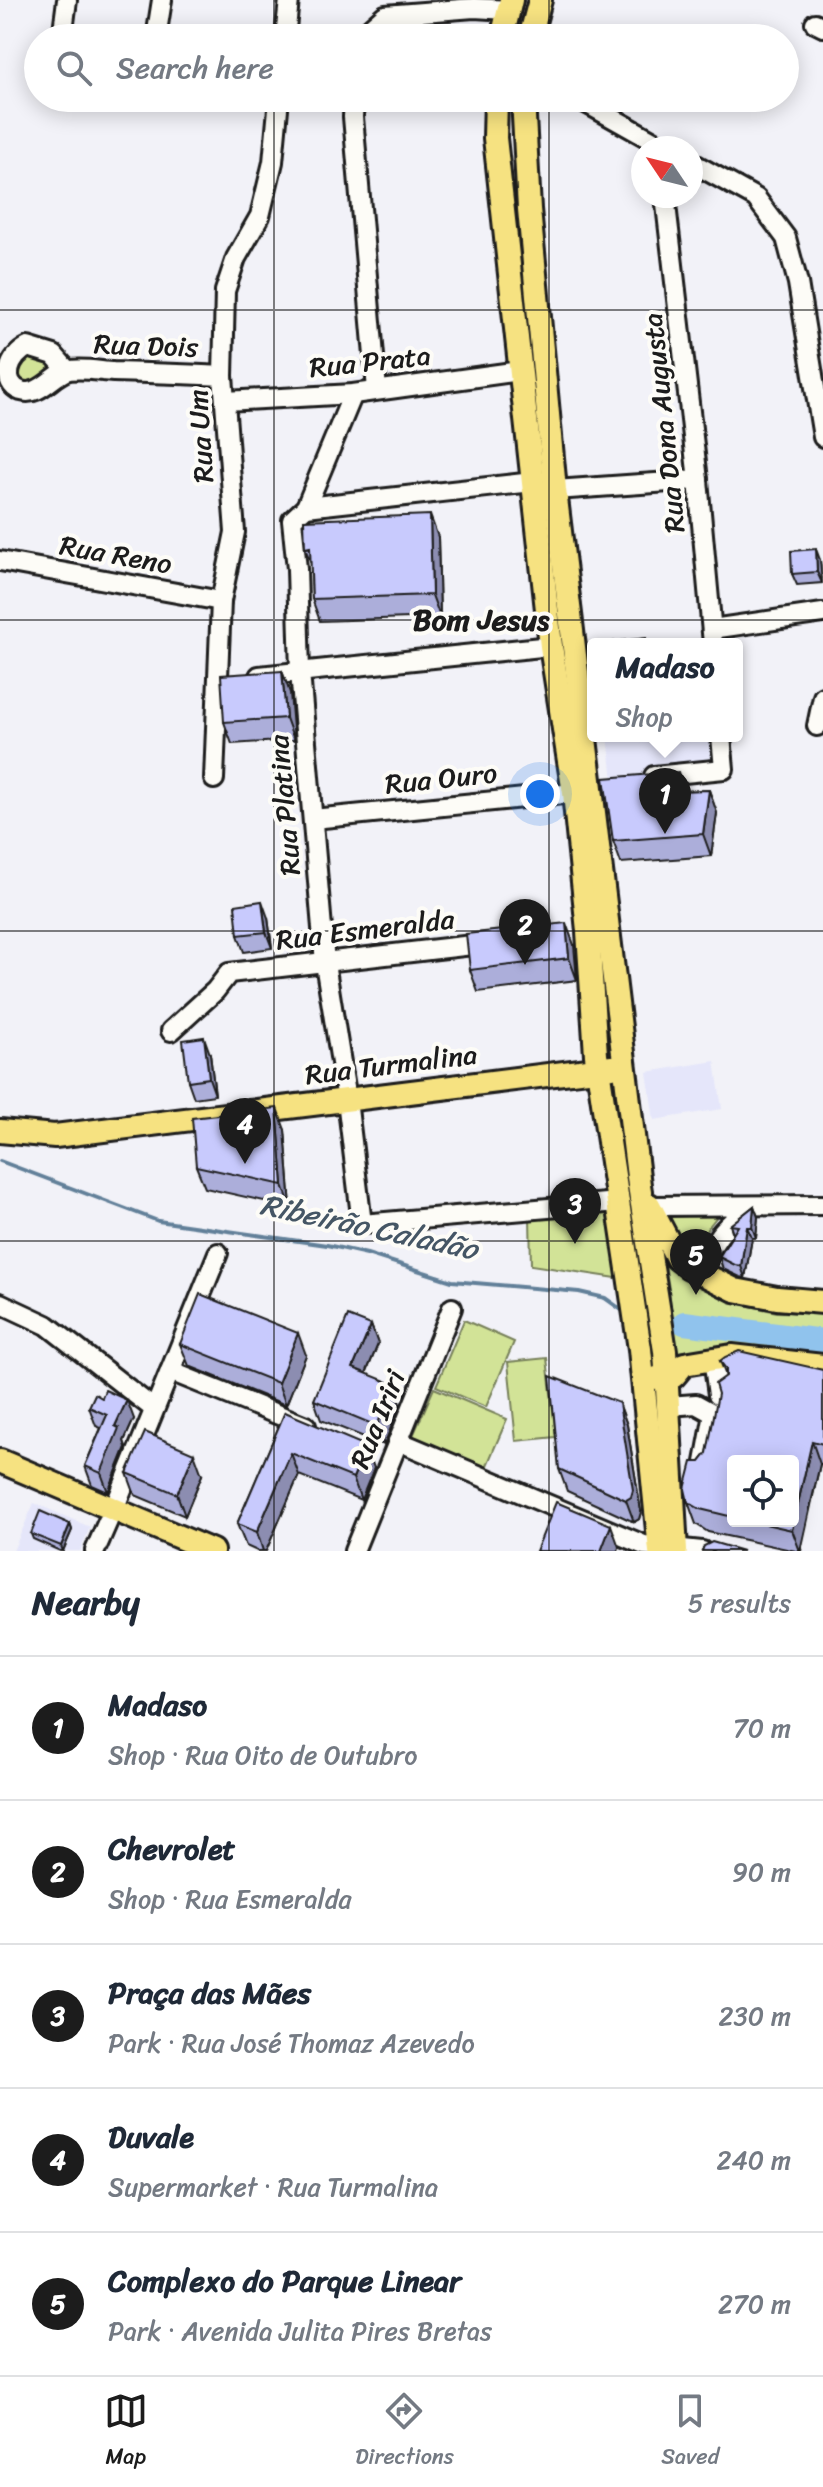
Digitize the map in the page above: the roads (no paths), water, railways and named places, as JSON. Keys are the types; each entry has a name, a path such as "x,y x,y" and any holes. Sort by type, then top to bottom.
{"main road":[{"path":"534,24 540,0"},
{"path":"496,112 495,138 551,646 591,785 581,932 598,1069 641,1359 676,1550"},
{"path":"524,112 530,225 555,490 639,1185 648,1216 653,1273 670,1376 668,1406 676,1550"},
{"name":"Rua Turmalina","path":"0,1131 55,1136 626,1065"},
{"path":"648,1216 677,1258 735,1290 823,1302"},
{"path":"641,1359 652,1376 670,1376 684,1364 732,1356 823,1366"},
{"path":"0,1461 111,1515 176,1551"},
{"path":"0,1475 212,1551"}],"street":[{"path":"64,24 67,0"},
{"path":"158,24 162,0"},
{"path":"286,24 289,0"},
{"path":"375,24 385,15 510,5"},
{"name":"Rua Um","path":"214,779 231,679 221,601 235,532 223,376 225,291 236,258 260,216 273,162 278,112"},
{"path":"353,112 377,390"},
{"path":"601,112 643,136"},
{"path":"703,169 756,198 786,238 798,283 823,437"},
{"name":"Rua Dona Augusta","path":"666,208 698,480 712,636"},
{"name":"Rua Dois","path":"67,370 223,376"},
{"name":"Rua Prata","path":"226,401 353,394 520,371"},
{"name":"Rua Platina","path":"353,394 306,507 292,520 297,569 300,672 325,963 347,1100 362,1224 618,1202"},
{"path":"555,490 698,480"},
{"path":"306,507 533,482"},
{"name":"Rua Reno","path":"0,561 221,601"},
{"path":"712,636 823,613"},
{"path":"231,679 551,646"},
{"path":"817,726 823,697"},
{"path":"636,777 724,769 722,742"},
{"name":"Rua Ouro","path":"313,819 591,785"},
{"name":"Rua Esmeralda","path":"171,1031 215,991 229,973 511,940"},
{"path":"648,1216 749,1207 823,1205"},
{"path":"701,1273 709,1247 727,1225 749,1207"},
{"path":"95,1551 218,1253"},
{"path":"0,1303 47,1325 154,1409"},
{"name":"Rua Iriri","path":"354,1551 383,1458 398,1441 452,1308"},
{"path":"703,1473 720,1394 713,1358"},
{"path":"170,1371 317,1431"},
{"path":"668,1406 696,1404 714,1414"},
{"path":"398,1441 644,1545 676,1550"}],"waterway":[{"name":"Ribeirão Caladão","path":"0,1161 158,1221 327,1245 367,1254 452,1281 579,1292 605,1298 626,1313"},
{"name":"Ribeirão Caladão","path":"669,1321 684,1323"},
{"name":"Ribeirão Caladão","path":"684,1323 823,1341"}],"place":[{"name":"Madaso","path":"665,834"},
{"name":"Chevrolet","path":"525,965"},
{"name":"Duvale","path":"245,1164"},
{"name":"Praça das Mães","path":"575,1244"},
{"name":"Complexo do Parque Linear","path":"696,1295"}],"district":[{"name":"Bom Jesus","path":"481,620"}]}
